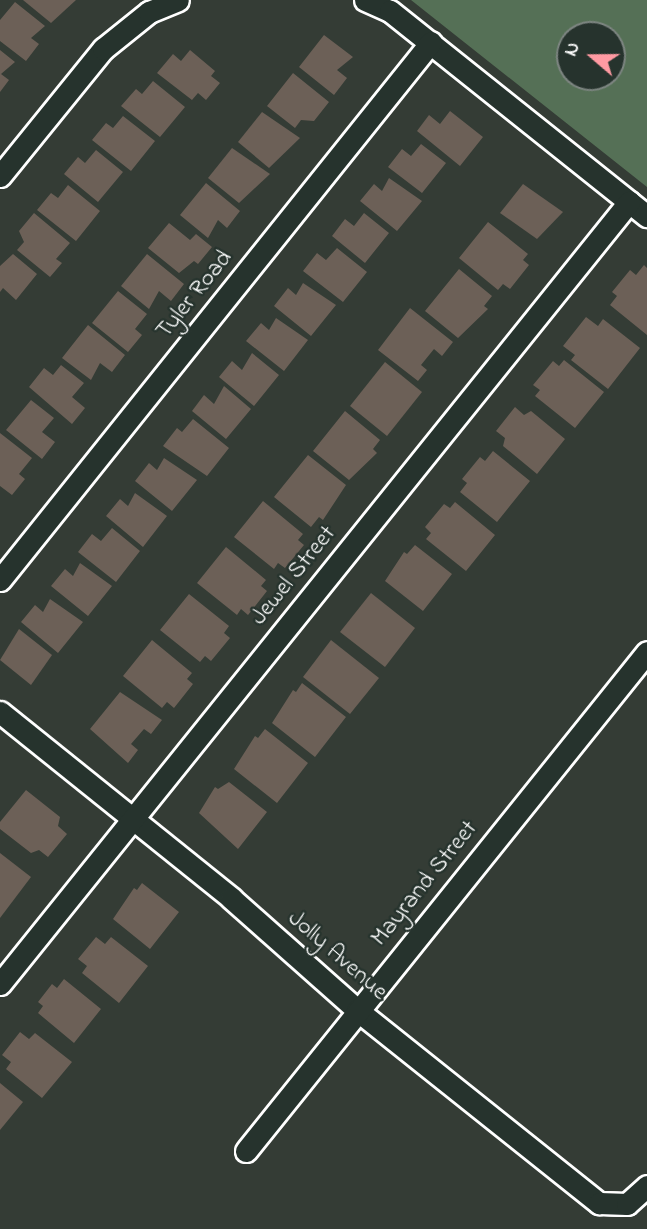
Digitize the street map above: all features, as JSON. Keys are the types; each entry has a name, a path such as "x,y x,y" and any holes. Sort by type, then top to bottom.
{"street":[{"path":"0,176 103,49 149,12 178,0"},
{"path":"365,0 390,11 431,42 647,216"},
{"name":"Tyler Road","path":"0,580 431,42"},
{"name":"Jewel Street","path":"0,984 629,202"},
{"name":"Mayrand Street","path":"246,1150 647,652"},
{"name":"Jolly Avenue","path":"0,712 133,819 357,1010 600,1203 627,1203 647,1186"}],"green space":[{"path":"411,0 647,0 647,187"}],"building":[{"path":"23,0 76,0 51,23"},
{"path":"15,2 45,26 31,38 39,44 26,61 0,41 0,20"},
{"path":"324,35 353,57 337,70 347,78 334,95 299,67"},
{"path":"0,50 15,62 1,74 9,80 0,92"},
{"path":"190,50 215,71 211,76 220,83 206,100 198,93 192,100 157,73 173,54 181,61"},
{"path":"293,73 329,102 314,121 301,120 295,128 267,106"},
{"path":"153,81 185,107 160,137 121,106 136,89 142,94"},
{"path":"450,111 483,137 460,166 417,131 429,115 440,124"},
{"path":"262,112 300,138 269,168 238,142"},
{"path":"123,116 155,141 131,171 92,140 106,123 113,128"},
{"path":"421,144 446,163 422,193 388,167 402,149 411,156"},
{"path":"232,148 270,174 239,203 208,178"},
{"path":"96,150 123,172 98,202 64,174 78,157 85,163"},
{"path":"389,178 422,201 397,231 360,201 374,184 382,191"},
{"path":"206,183 240,211 227,228 218,220 208,238 180,215"},
{"path":"523,184 563,212 537,239 500,213"},
{"path":"68,185 100,211 76,241 37,210 51,193 58,198"},
{"path":"34,213 70,243 56,259 62,263 50,277 17,250 24,242 19,231"},
{"path":"364,213 389,233 365,263 332,236 345,219 354,226"},
{"path":"488,222 528,254 523,260 529,265 510,289 503,284 498,290 459,258"},
{"path":"169,223 190,240 196,234 212,247 198,264 194,261 179,273 148,248"},
{"path":"337,248 367,272 343,302 303,271 317,253 326,260"},
{"path":"13,254 37,274 16,300 3,288 0,292 0,266"},
{"path":"147,254 184,284 171,301 159,291 149,309 121,286"},
{"path":"644,265 647,268 647,335 610,305 617,296 612,292 630,270 636,275"},
{"path":"459,269 492,296 484,306 488,309 458,338 425,311"},
{"path":"303,283 336,305 311,336 274,306 288,288 296,295"},
{"path":"118,291 147,314 135,329 142,335 128,352 92,323"},
{"path":"410,308 453,342 442,356 434,349 421,365 427,370 418,381 378,350"},
{"path":"586,317 598,326 603,319 640,348 608,389 571,360 575,355 563,346"},
{"path":"276,318 308,340 284,371 246,341 261,323 269,330"},
{"path":"88,325 125,355 112,372 100,363 91,380 62,358"},
{"path":"252,353 279,375 254,406 219,377 232,361 242,370"},
{"path":"564,360 604,392 575,428 535,396 540,390 533,385 553,361 559,366"},
{"path":"385,362 422,392 387,436 350,406"},
{"path":"61,365 84,383 72,397 85,408 72,424 29,387 44,368 53,375"},
{"path":"224,386 251,409 226,439 192,411 204,395 214,404"},
{"path":"31,400 54,418 42,432 55,442 42,459 6,430"},
{"path":"515,407 524,415 531,411 565,439 537,474 503,446 505,438 496,431"},
{"path":"345,411 380,440 373,449 377,453 349,480 313,451"},
{"path":"193,419 229,448 207,476 163,446 177,428 182,432"},
{"path":"0,433 32,458 19,474 25,479 12,495 0,486"},
{"path":"493,451 530,481 497,522 460,492 467,483 462,479 480,457 485,461"},
{"path":"308,455 346,485 323,520 319,517 311,527 274,497"},
{"path":"164,458 197,480 172,511 135,481 149,463 157,470"},
{"path":"135,493 167,516 143,547 106,516 120,499 128,506"},
{"path":"263,501 303,534 298,540 304,545 285,568 278,563 274,569 234,537"},
{"path":"455,502 495,535 466,571 426,539 431,533 425,527 444,504 450,508"},
{"path":"112,528 140,551 116,582 78,552 92,534 101,541"},
{"path":"415,545 452,574 423,611 385,581 404,552 407,554"},
{"path":"226,547 266,580 261,586 267,591 248,615 241,609 237,615 197,583"},
{"path":"80,563 112,586 88,616 51,586 65,569 73,576"},
{"path":"371,593 415,628 385,667 340,632"},
{"path":"189,594 229,626 224,633 230,638 211,661 205,656 200,662 160,630"},
{"path":"50,599 83,622 58,653 21,622 35,605 43,612"},
{"path":"19,629 52,655 31,685 0,660"},
{"path":"152,640 192,673 187,679 193,684 174,708 167,702 162,708 123,676"},
{"path":"331,640 379,678 350,714 303,677"},
{"path":"302,683 346,717 315,757 272,723 293,690 296,692"},
{"path":"120,692 162,720 151,734 144,729 131,744 138,750 128,763 90,729"},
{"path":"265,729 308,763 277,803 234,769 255,736 258,738"},
{"path":"229,782 267,812 238,849 199,813 215,787 218,789"},
{"path":"26,790 60,817 58,826 67,834 48,857 39,850 31,853 0,829 0,822"},
{"path":"0,853 31,877 0,918"},
{"path":"142,883 179,912 150,949 113,919 134,888 137,890"},
{"path":"96,937 105,944 111,937 148,966 119,1003 82,973 87,966 78,959"},
{"path":"64,979 101,1009 74,1043 38,1013 43,1006 38,1002 52,984 57,988"},
{"path":"20,1032 29,1039 35,1033 72,1062 42,1098 6,1069 11,1062 2,1055"},
{"path":"0,1083 23,1102 0,1130"}]}
